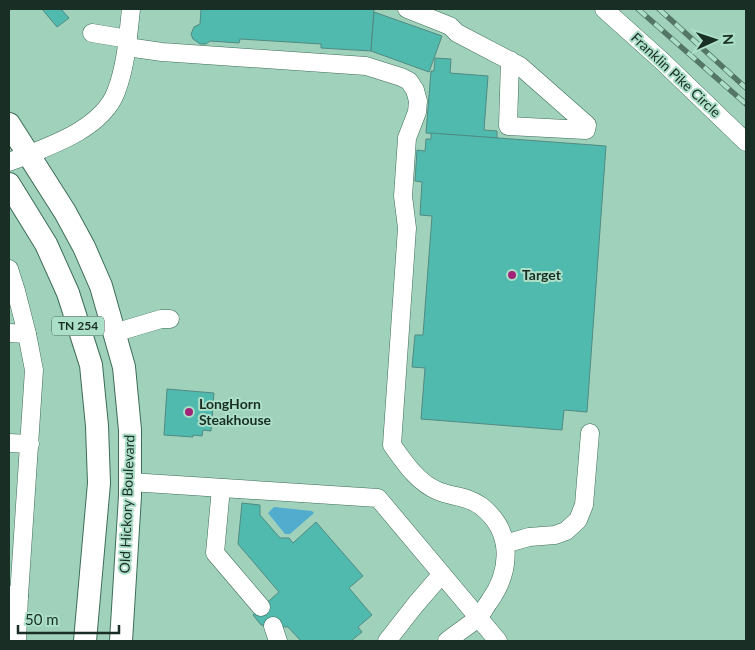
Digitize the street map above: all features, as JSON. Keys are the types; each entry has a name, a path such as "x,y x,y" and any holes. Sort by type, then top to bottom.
{"main road":[{"name":"Old Hickory Boulevard","path":"9,124 19,158 84,247 101,286 125,376 130,430 130,482 120,641"},
{"name":"TN 254","path":"9,184 46,244 68,293 91,365 97,426 99,483 85,641"}],"street":[{"path":"19,158 61,142 92,123 112,102 116,93 127,43 131,9"},
{"path":"407,9 450,26 457,33 510,60 520,66 587,125 586,130 508,126 510,60"},
{"name":"Franklin Pike Circle","path":"604,9 662,61 746,142"},
{"path":"92,33 162,52 366,66 401,77 413,85 418,101 417,112 407,138 403,196 407,228 392,445 411,471 429,487 468,499 481,506 495,522 505,544 505,559 501,582 478,617 447,641"},
{"path":"9,269 13,291 27,334 34,370 30,444 14,595 17,641"},
{"path":"114,333 161,319 170,319"},
{"path":"9,333 27,334"},
{"path":"505,544 529,537 555,535 566,531 578,520 584,505 590,433"},
{"path":"9,443 30,444"},
{"path":"130,482 378,498 498,641"},
{"path":"221,488 216,554 261,607"},
{"path":"387,641 441,575"}],"water":[{"path":"274,507 312,511 314,513 290,534 285,534 268,513"}],"building":[{"path":"42,9 61,9 69,18 57,27"},
{"path":"201,9 374,9 371,51 321,48 321,44 240,39 239,43 210,41 206,44 200,44 193,39 191,34 194,27 200,24"},
{"path":"374,12 442,36 429,72 371,51"},
{"path":"435,58 451,59 450,73 488,76 484,130 497,131 497,138 426,133 431,71 434,71"},
{"name":"Target","path":"431,133 606,146 587,412 564,410 562,430 421,419 425,368 412,367 415,335 423,335 432,216 420,215 422,182 415,181 417,150 425,151 426,139 431,139"},
{"name":"LongHorn Steakhouse","path":"167,389 214,393 211,431 203,430 202,436 193,435 193,437 164,435"},
{"path":"242,503 260,505 260,515 280,538 289,538 293,543 316,522 363,576 349,588 372,615 358,627 362,632 351,641 301,641 288,627 261,625 253,615 279,592 238,544"}],"railway":[{"path":"638,9 746,104"},
{"path":"659,9 746,88"}],"place":[{"name":"Target","path":"512,275"},
{"name":"LongHorn Steakhouse","path":"189,412"}]}
